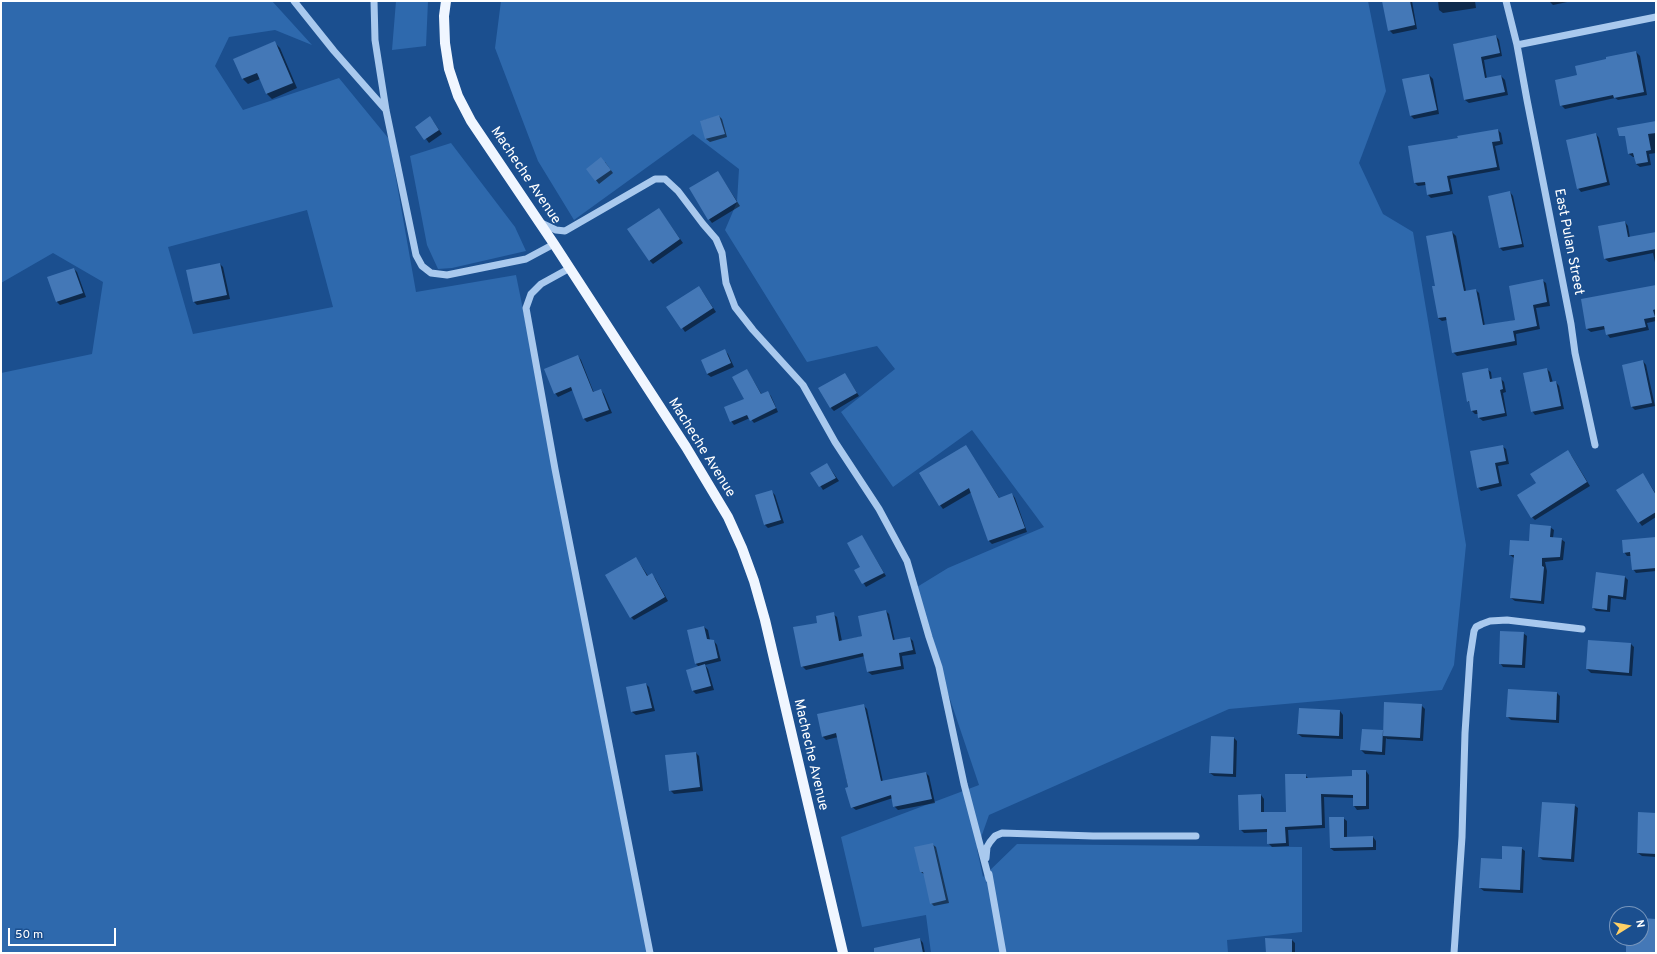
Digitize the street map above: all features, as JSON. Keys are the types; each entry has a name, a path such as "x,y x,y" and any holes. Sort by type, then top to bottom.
{"main road":[{"name":"Macheche Avenue","path":"446,1 444,16 445,43 449,69 458,96 472,121 570,268 708,483 728,517 742,548 754,581 764,620 843,953"}],"street":[{"path":"294,1 334,51 386,110"},
{"path":"374,1 375,40 386,110 416,256 422,266 431,273 447,275 526,259 554,244"},
{"name":"East Pulan Street","path":"1506,1 1517,45 1526,100 1571,324 1575,353 1595,445"},
{"path":"1517,45 1656,17"},
{"path":"539,222 556,230 565,231 655,178 665,180 678,191 716,238 722,253 726,283 735,307 753,330 803,385 835,442 880,509 907,561 928,637 939,667 964,784 989,879"},
{"path":"570,268 541,284 531,294 526,308 650,953"},
{"path":"1454,953 1462,837 1464,744 1470,657 1474,631 1476,627 1490,621 1507,620 1582,629"},
{"path":"1003,953 989,879 986,854 987,847 995,836 1002,833 1093,836 1196,836"}],"shaded area":[{"path":"1,1 272,1 312,45 275,30 229,37 215,66 243,110 339,78 389,139 416,292 516,275 584,610 650,953 1,953 1,373 92,354 103,282 53,253 1,283","holes":["307,210 333,307 193,334 168,247"]},
{"path":"396,1 428,1 426,46 392,50"},
{"path":"501,1 1368,1 1386,91 1359,163 1383,214 1413,232 1466,545 1454,665 1442,690 1229,709 989,815 977,849 983,877 1017,844 1302,847 1302,932 1227,940 1228,953 931,953 926,915 862,927 841,837 979,785 929,637 917,587 948,568 1044,527 972,430 893,487 841,412 895,369 877,346 807,362 725,230 737,202 739,169 693,134 574,220 538,161 495,48"},
{"path":"451,143 515,227 526,251 452,268 438,269 427,245 410,156"}],"building":[{"path":"1382,1 1410,1 1415,25 1388,31"},
{"path":"1496,35 1500,53 1481,57 1485,78 1501,75 1505,92 1464,100 1453,44"},
{"path":"275,41 293,83 266,94 257,73 242,79 233,59"},
{"path":"1636,51 1644,92 1614,98 1613,95 1560,106 1555,80 1577,75 1575,66 1606,59 1606,57"},
{"path":"1429,74 1437,110 1410,116 1402,79"},
{"path":"719,115 725,134 705,139 700,121"},
{"path":"430,116 439,130 424,140 415,127"},
{"path":"1656,121 1656,133 1648,134 1651,150 1646,151 1648,162 1636,164 1633,153 1628,154 1625,136 1619,136 1617,128"},
{"path":"1498,129 1500,141 1492,142 1497,167 1447,176 1450,191 1427,195 1425,182 1414,183 1408,146 1458,138 1457,136"},
{"path":"1596,133 1607,182 1577,189 1566,140"},
{"path":"601,157 611,170 595,181 586,169"},
{"path":"718,171 737,202 708,220 689,188"},
{"path":"1510,191 1522,244 1499,248 1488,196"},
{"path":"659,208 680,239 649,261 627,229"},
{"path":"1625,221 1628,237 1656,232 1656,249 1604,259 1598,226"},
{"path":"1452,231 1464,291 1476,289 1483,325 1515,320 1509,286 1543,279 1547,302 1533,305 1537,326 1513,331 1515,341 1452,353 1446,317 1438,318 1432,286 1435,286 1426,236"},
{"path":"220,263 227,295 193,302 186,270"},
{"path":"74,268 83,293 56,302 47,277"},
{"path":"1656,285 1656,309 1653,310 1655,317 1644,319 1646,327 1606,335 1604,326 1586,329 1581,299"},
{"path":"699,286 713,308 681,329 666,307"},
{"path":"725,349 731,363 707,374 701,360"},
{"path":"578,355 593,392 601,389 609,410 583,419 571,387 554,394 544,369"},
{"path":"1643,360 1652,403 1631,407 1622,365"},
{"path":"1488,368 1490,379 1501,377 1503,389 1500,390 1505,413 1478,418 1477,410 1471,411 1469,401 1467,402 1462,373"},
{"path":"1547,368 1550,382 1556,381 1561,406 1531,412 1523,373"},
{"path":"747,369 761,394 768,391 776,408 750,421 747,415 730,422 724,407 744,399 732,377"},
{"path":"845,373 857,393 830,408 818,388"},
{"path":"966,445 999,498 1012,493 1025,528 988,541 969,488 939,506 919,473"},
{"path":"1503,445 1506,461 1495,463 1499,483 1477,488 1470,451"},
{"path":"1568,450 1587,482 1531,518 1517,495 1536,483 1530,474"},
{"path":"827,463 836,478 819,487 810,473"},
{"path":"1643,473 1656,495 1656,512 1638,523 1616,490"},
{"path":"772,490 781,520 764,525 755,495"},
{"path":"1530,524 1551,526 1550,537 1562,538 1560,557 1542,558 1542,566 1544,567 1541,601 1510,598 1514,555 1509,555 1510,540 1529,541"},
{"path":"862,535 884,573 862,584 854,570 860,567 847,543"},
{"path":"1656,537 1656,568 1632,570 1630,552 1623,553 1622,540"},
{"path":"636,557 647,576 652,573 665,597 630,618 605,575"},
{"path":"1596,572 1625,576 1623,597 1608,595 1607,610 1592,608"},
{"path":"886,610 893,640 910,637 913,650 899,653 901,666 867,672 863,653 801,667 793,627 817,623 816,616 834,612 839,641 862,636 858,616"},
{"path":"704,626 707,639 714,640 718,658 695,664 687,630"},
{"path":"1500,631 1524,632 1522,665 1499,664"},
{"path":"1588,640 1631,643 1629,673 1586,669"},
{"path":"705,664 711,686 692,691 686,670"},
{"path":"646,683 652,708 631,712 626,687"},
{"path":"1508,689 1557,692 1556,720 1506,717"},
{"path":"1384,702 1422,704 1420,738 1383,736"},
{"path":"864,704 881,781 926,772 932,799 893,807 891,795 851,808 845,788 848,787 836,733 822,737 817,714"},
{"path":"1299,708 1340,710 1339,736 1297,734"},
{"path":"1362,729 1383,730 1382,752 1360,750"},
{"path":"1211,736 1234,737 1233,774 1209,773"},
{"path":"696,752 700,787 669,791 665,755"},
{"path":"1352,770 1366,770 1366,806 1353,806 1353,795 1321,794 1322,825 1285,827 1286,843 1267,844 1267,829 1239,830 1238,795 1261,794 1261,812 1286,812 1285,774 1306,774 1306,778 1352,776"},
{"path":"1542,802 1575,804 1571,859 1538,857"},
{"path":"1638,812 1656,813 1656,854 1637,853"},
{"path":"1329,817 1344,817 1344,837 1373,836 1373,847 1330,848"},
{"path":"933,843 946,900 930,904 923,872 920,872 914,847"},
{"path":"1502,846 1522,847 1520,890 1479,888 1481,858 1502,859"},
{"path":"1649,919 1656,919 1656,953 1626,952 1626,946 1649,946"},
{"path":"920,938 923,953 874,953 874,948"},
{"path":"1265,938 1292,939 1292,953 1266,953"}]}
